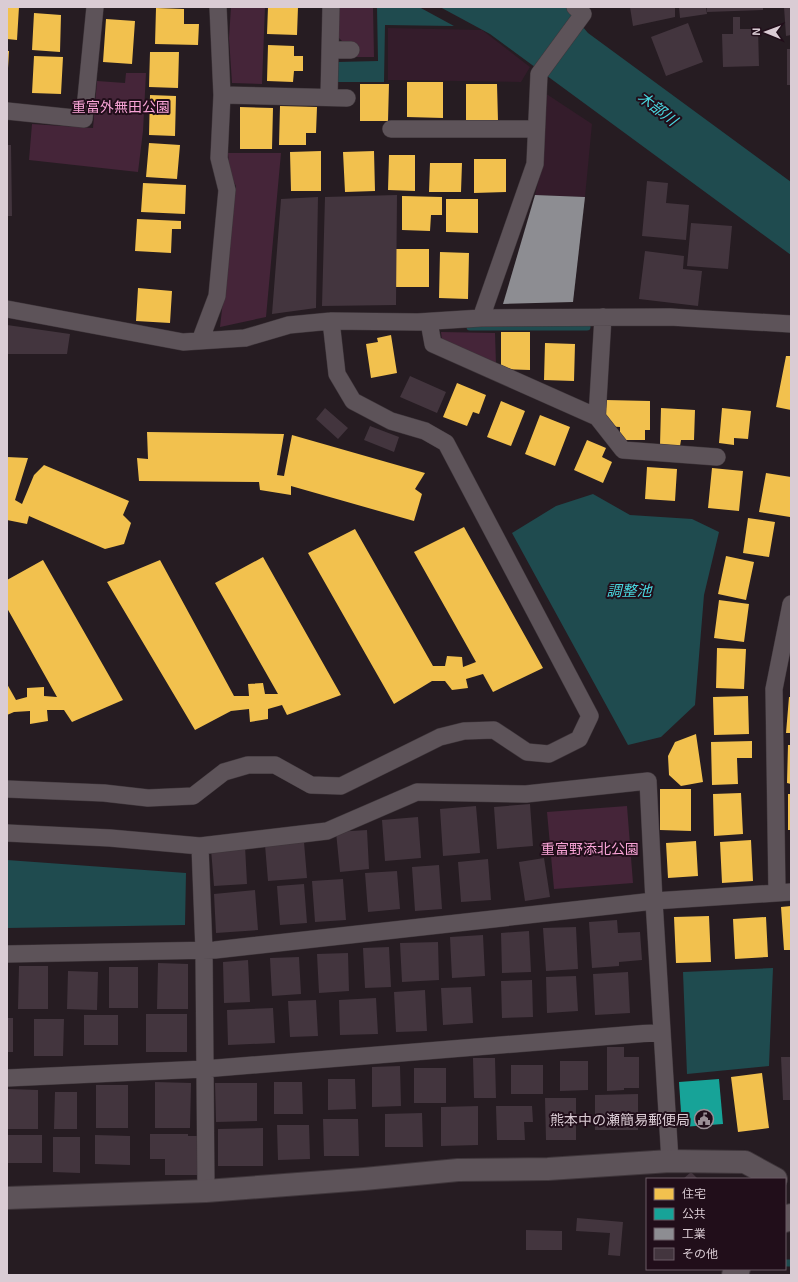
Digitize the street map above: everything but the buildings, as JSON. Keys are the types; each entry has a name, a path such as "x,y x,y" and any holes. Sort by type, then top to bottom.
{"street":[{"path":"7,111 84,119 95,7"},
{"path":"200,341 216,296 227,190 219,158 222,95 218,7"},
{"path":"329,97 331,7"},
{"path":"481,318 535,164 539,74 583,14 576,7"},
{"path":"330,50 350,50"},
{"path":"222,95 347,98"},
{"path":"391,128 536,129"},
{"path":"7,309 183,342 245,338 289,325 332,321 429,322 481,318 670,317 791,324"},
{"path":"598,417 603,317"},
{"path":"7,790 104,793 148,798 193,796 224,772 248,764 274,765 311,785 341,786 440,737 464,731 494,730 527,752 549,754 579,739 590,716 446,443 425,431 391,421 353,401 337,374 332,321"},
{"path":"429,322 433,344 598,417 623,450 717,457"},
{"path":"7,954 215,950 654,901 784,892 774,689 791,604"},
{"path":"7,833 110,838 200,846 327,831 417,792 526,794 648,781 670,1161"},
{"path":"200,846 204,950 206,1191"},
{"path":"7,1078 204,1069 662,1032"},
{"path":"7,1198 206,1191 458,1170 548,1169 670,1161 745,1162 774,1178"}],"shaded area":[{"path":"388,28 482,30 530,67 521,82 388,80"},
{"path":"545,93 592,124 585,197 535,195 542,166"}],"green space":[{"path":"231,7 265,7 262,84 232,83 229,38"},
{"path":"339,7 373,7 374,57 356,57 356,43 344,43 338,37"},
{"name":"重富外無田公園","path":"126,73 146,73 143,131 138,172 29,160 32,124 93,128 97,81 125,83"},
{"path":"228,153 281,153 266,317 220,327 236,186 230,175"},
{"path":"441,332 495,333 496,365 442,340"},
{"name":"重富野添北公園","path":"627,806 633,883 554,889 547,812"}],"water":[{"path":"377,7 419,7 454,26 385,25 384,82 336,82 337,62 378,61"},
{"name":"木部川","path":"440,7 566,7 588,33 791,182 791,255 490,34"},
{"name":"調整池","path":"593,494 630,515 692,519 719,532 704,595 695,705 661,737 628,745 512,533 556,506"},
{"path":"7,860 186,873 185,925 7,928"},
{"path":"773,968 769,1066 687,1074 683,972"}],"waterway":[{"path":"470,327 587,327"},
{"path":"786,1263 791,1263"}],"place":[{"name":"熊本中の瀬簡易郵便局","path":"704,1119"}]}
